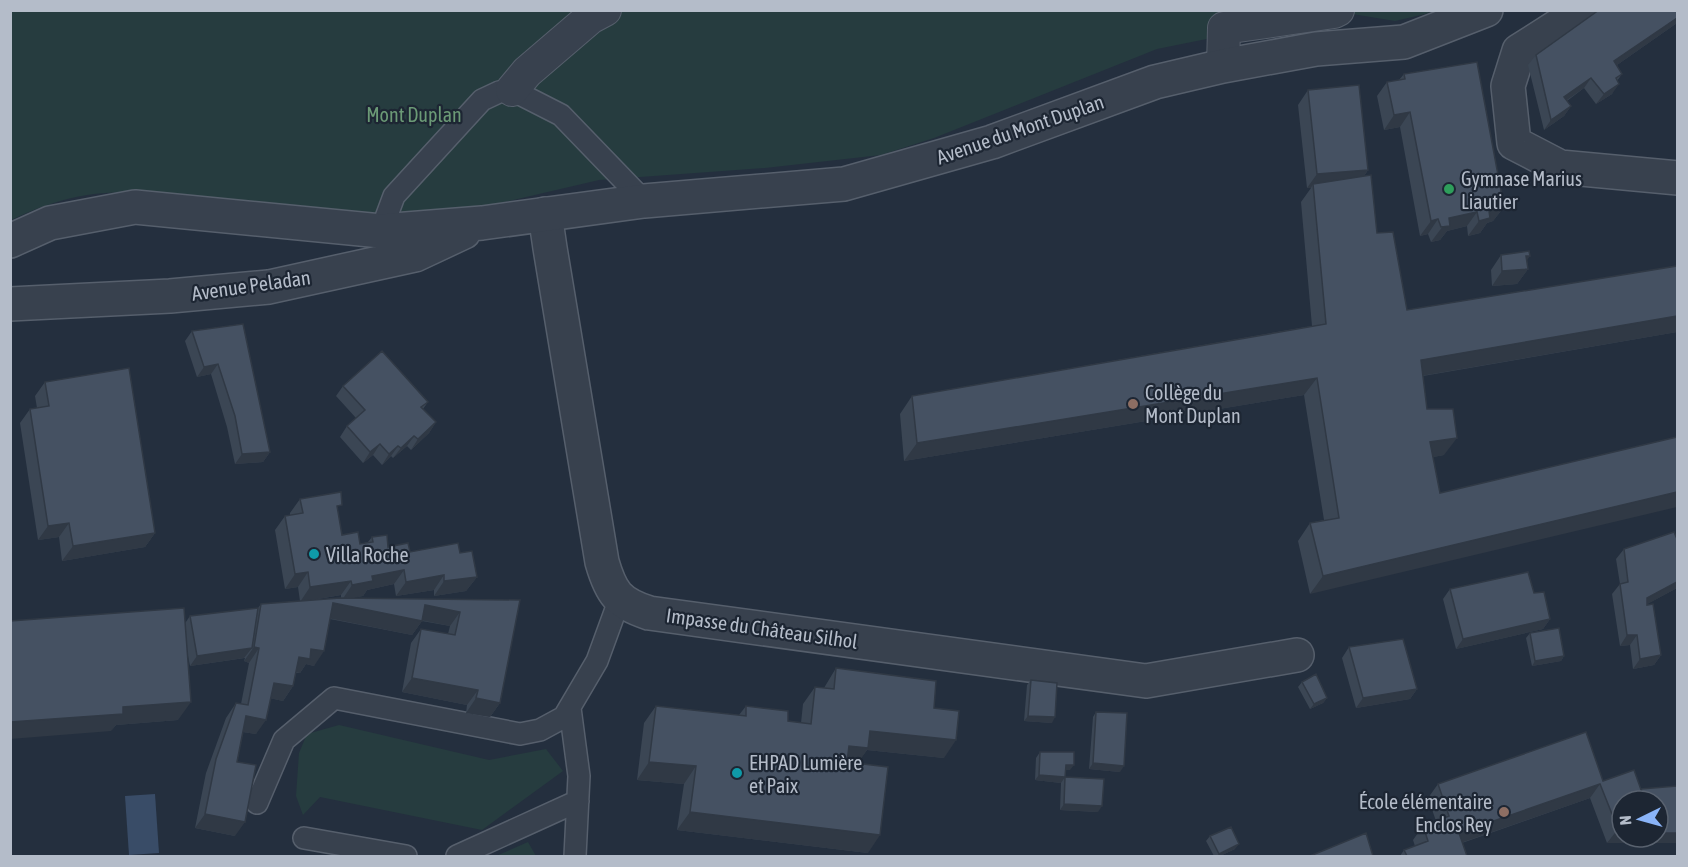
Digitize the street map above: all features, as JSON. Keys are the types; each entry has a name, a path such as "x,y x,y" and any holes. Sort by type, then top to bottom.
{"street":[{"path":"1223,66 1224,28 1338,10"},
{"name":"Avenue du Mont Duplan","path":"545,213 644,201 844,184 992,142 1155,82 1223,66 1316,49 1404,42 1486,10"},
{"path":"1583,10 1520,51 1508,86 1514,143 1560,167 1677,178"},
{"path":"512,90 527,72 595,13"},
{"name":"Avenue Peladan","path":"10,241 50,224 135,207 381,231 482,223 545,213"},
{"path":"545,213 602,562 607,581 620,598"},
{"name":"Avenue Peladan","path":"10,304 170,296 269,287 415,255 482,223"},
{"name":"Impasse du Château Silhol","path":"620,598 631,607 649,613 1146,681 1297,655"}],"lane":[{"path":"381,231 394,196 482,100 499,92 512,90 561,115 644,201"},
{"path":"257,803 284,740 334,698 520,734 540,730 564,717 597,661 620,598"},
{"path":"570,708 579,776 575,856"},
{"path":"457,856 578,801"},
{"path":"304,838 406,856"}],"green space":[{"name":"Mont Duplan","path":"11,11 1334,11 1157,49 934,138 881,155 765,168 599,180 471,210 366,215 163,193 115,193 67,199 11,220"},
{"path":"1334,11 1432,11 1395,21"},
{"path":"339,725 489,760 546,749 563,771 482,830 320,797 303,815 296,796 299,753 307,734"},
{"path":"528,842 536,856 496,856"}],"water":[{"path":"155,794 159,853 129,855 125,796"}],"building":[{"path":"1599,10 1677,10 1677,18 1614,61 1622,74 1616,78 1619,84 1604,94 1591,78 1564,97 1571,106 1551,120 1536,55"},
{"name":"Gymnase Marius Liautier","path":"1477,62 1504,207 1489,211 1490,218 1479,221 1477,212 1449,218 1450,226 1441,227 1438,219 1431,221 1410,112 1394,115 1387,82 1405,79 1404,74"},
{"path":"1359,85 1368,170 1317,174 1308,90"},
{"name":"Collège du Mont Duplan","path":"1371,175 1377,233 1393,232 1407,310 1677,266 1677,316 1421,360 1427,409 1453,409 1457,438 1430,442 1440,493 1677,437 1677,492 1323,576 1310,523 1339,518 1317,378 917,443 912,396 1326,324 1313,184"},
{"path":"1529,251 1530,256 1526,256 1528,269 1502,271 1501,255"},
{"path":"243,324 270,452 242,454 235,416 218,364 204,367 192,331"},
{"path":"382,351 428,402 421,407 436,422 418,439 414,436 401,448 398,446 389,454 380,444 370,452 347,426 365,410 343,386"},
{"path":"129,368 155,533 73,546 69,523 48,526 30,409 49,406 45,382"},
{"name":"Villa Roche","path":"341,492 342,505 337,506 342,535 358,532 360,544 373,542 372,537 387,535 388,547 408,543 410,552 458,543 460,553 472,551 477,577 444,581 444,575 406,582 404,570 372,576 373,581 352,585 351,581 310,587 308,572 295,574 285,516 303,513 300,499"},
{"path":"1674,532 1677,539 1677,582 1647,598 1647,605 1653,604 1661,655 1640,659 1637,635 1627,635 1620,584 1628,582 1624,549"},
{"path":"1528,572 1534,593 1544,592 1550,619 1463,639 1450,589"},
{"path":"340,598 520,600 500,703 476,698 478,690 412,678 421,629 455,635 460,612 425,605 422,621 333,603 324,651 311,649 310,659 299,657 293,686 274,683 266,720 246,716 237,762 256,765 245,822 205,814 216,759 236,703 248,705 259,648 254,647 261,604"},
{"path":"184,608 191,702 123,707 123,714 10,722 10,621"},
{"path":"258,608 252,648 197,656 190,616"},
{"path":"1559,628 1564,656 1535,661 1530,633"},
{"path":"1403,639 1417,689 1363,698 1349,647"},
{"name":"EHPAD Lumière et Paix","path":"836,668 936,681 934,708 959,711 956,740 870,731 868,748 849,746 847,762 888,767 880,835 690,812 696,766 649,762 656,706 746,716 746,706 788,711 788,721 811,724 815,687 834,689"},
{"path":"1316,674 1327,698 1314,704 1302,682"},
{"path":"1031,680 1057,683 1055,717 1028,716"},
{"path":"1096,712 1127,713 1124,766 1093,763"},
{"path":"1586,732 1603,781 1634,770 1641,789 1610,789 1610,809 1600,784 1459,833 1467,856 1407,856 1404,850 1428,841 1423,826 1449,816 1438,784"},
{"path":"1040,752 1074,752 1074,765 1066,765 1065,777 1039,775"},
{"path":"1065,777 1104,779 1102,806 1064,804"},
{"path":"1677,786 1677,833 1670,833 1670,789 1641,789"},
{"path":"1231,827 1239,844 1219,854 1210,836"},
{"path":"1366,833 1373,856 1310,856"}],"place":[{"name":"Gymnase Marius Liautier","path":"1449,189"},
{"name":"Collège du Mont Duplan","path":"1133,404"},
{"name":"Villa Roche","path":"314,554"},
{"name":"EHPAD Lumière et Paix","path":"737,773"},
{"name":"École élémentaire Enclos Rey","path":"1504,812"}]}
